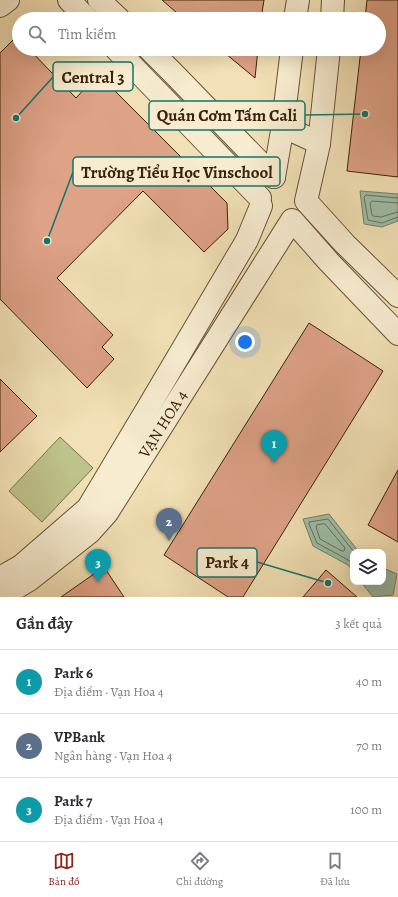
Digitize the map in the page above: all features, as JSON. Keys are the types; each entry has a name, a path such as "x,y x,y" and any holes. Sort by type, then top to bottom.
{"street":[{"path":"0,6 8,0"},
{"path":"69,0 80,12"},
{"path":"99,0 112,12"},
{"path":"296,12 298,0"},
{"path":"332,12 333,0"},
{"path":"123,56 260,202 270,218 284,222 297,217 305,207 319,143 328,56"},
{"path":"156,56 274,177"},
{"path":"274,177 291,56"},
{"path":"282,126 319,143"},
{"path":"260,202 261,192 268,180 281,175 290,176 297,180 302,185 306,193 306,201 345,244 398,296"},
{"name":"VẠN HOA 4","path":"0,578 21,566 88,508 247,240 260,202"},
{"path":"292,220 329,262 398,334"},
{"name":"VẠN HOA 4","path":"1,597 29,580 90,532 107,513 292,220"}],"green space":[{"path":"60,437 93,468 42,522 9,491"}],"water":[{"path":"360,191 398,194 398,221 382,227 364,224"},
{"path":"329,514 357,549 350,549 350,567 313,546 303,519"},
{"path":"386,569 397,574 393,595 373,597 363,585 386,585"}],"building":[{"path":"162,0 264,0 262,12 176,12"},
{"path":"367,0 398,0 398,177 347,171 360,56 386,56 386,12 366,12"},
{"path":"12,41 12,56 36,56 76,98 98,74 227,203 228,229 204,252 143,191 57,278 113,335 102,347 114,359 87,388 0,299 0,53"},
{"path":"228,56 257,56 255,78"},
{"path":"309,323 383,371 243,597 228,597 164,555"},
{"path":"0,379 37,416 0,452"},
{"path":"398,470 398,542 368,525"},
{"path":"104,567 124,597 61,597"},
{"path":"326,570 357,597 303,597"}],"place":[{"name":"Quán Cơm Tấm Cali","path":"365,114"},
{"name":"Central 3","path":"16,118"},
{"name":"Trường Tiểu Học Vinschool","path":"47,241"},
{"name":"Park 6","path":"274,463"},
{"name":"VPBank","path":"169,541"},
{"name":"Park 7","path":"98,582"},
{"name":"Park 4","path":"328,583"}]}
